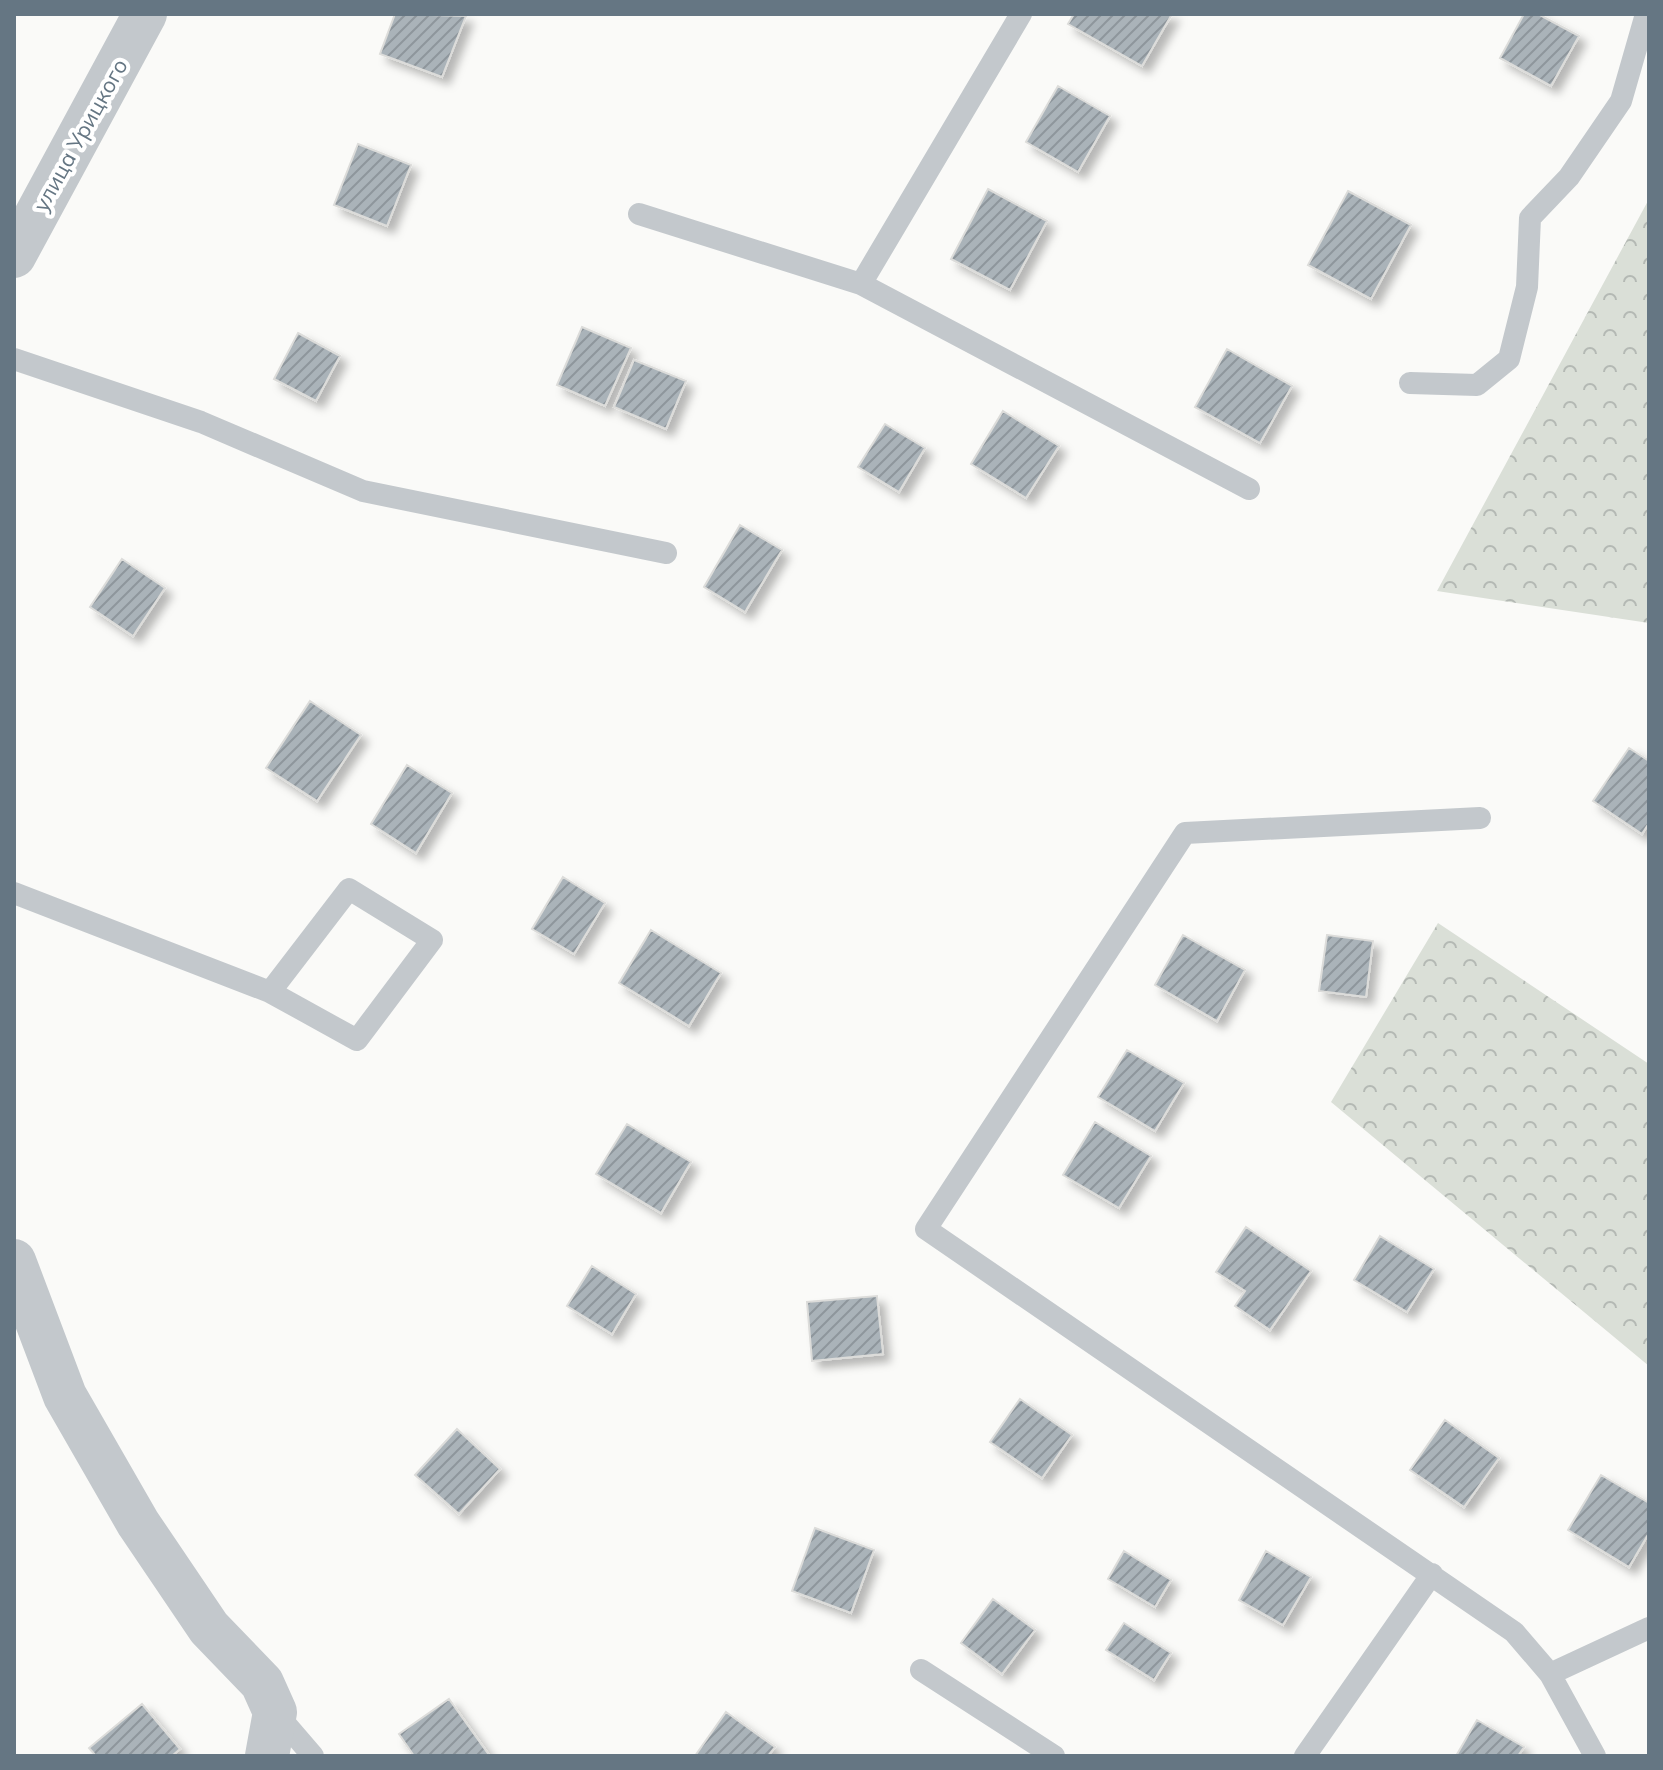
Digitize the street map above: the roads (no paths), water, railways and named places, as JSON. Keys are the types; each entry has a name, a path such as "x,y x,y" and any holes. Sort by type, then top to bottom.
{"street":[{"name":"улица Урицкого","path":"14,256 145,14"},
{"path":"14,1261 72,1409 147,1536 209,1628 262,1683 275,1712 267,1756"}],"lane":[{"path":"861,284 1021,14"},
{"path":"1410,383 1477,385 1509,359 1527,287 1530,218 1569,177 1621,101 1646,14"},
{"path":"639,214 861,284 1249,489"},
{"path":"14,359 201,422 363,491 666,553"},
{"path":"1480,818 1185,833 926,1229 1514,1632 1550,1674 1595,1756"},
{"path":"14,893 270,992 357,1040 432,940 349,889 270,992"},
{"path":"1305,1756 1432,1574"},
{"path":"1550,1674 1649,1628"},
{"path":"921,1670 1054,1756"},
{"path":"275,1712 313,1756"}]}
